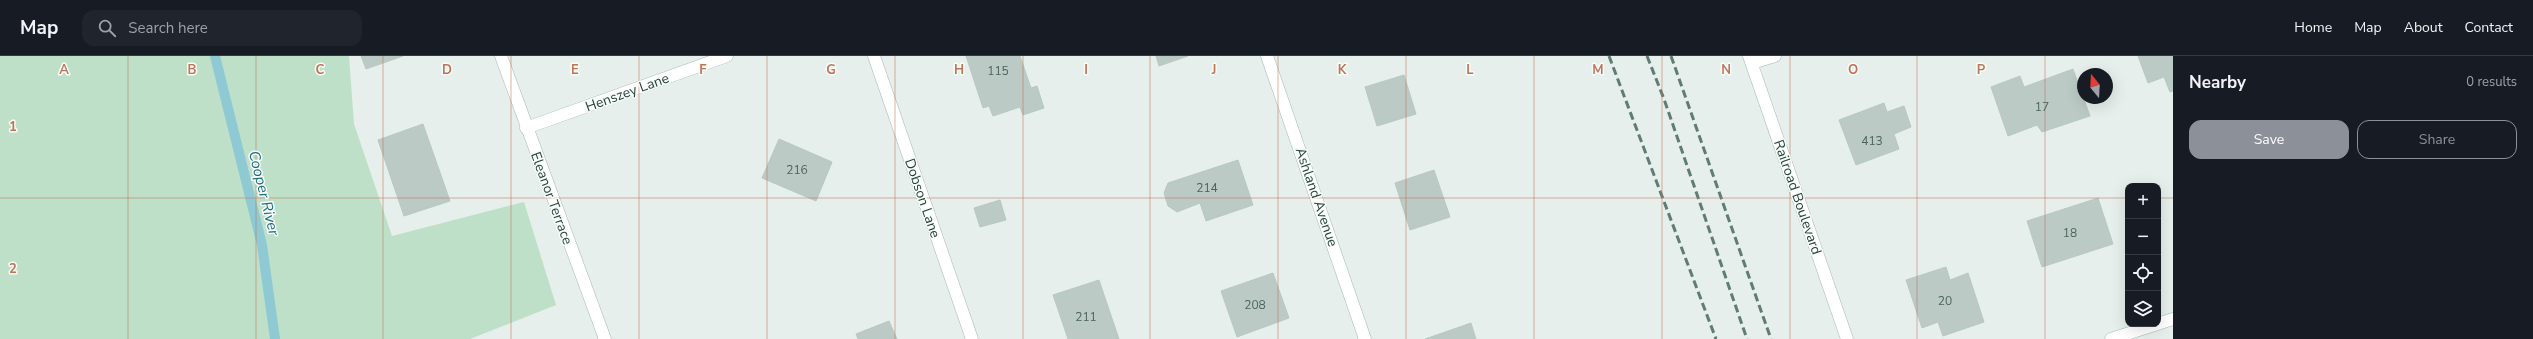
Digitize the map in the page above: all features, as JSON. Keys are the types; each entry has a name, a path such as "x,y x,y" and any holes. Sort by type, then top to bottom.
{"street":[{"name":"Eleanor Terrace","path":"501,56 526,128 605,339"},
{"name":"Henszey Lane","path":"526,128 727,56"},
{"name":"Dobson Lane","path":"874,56 972,339"},
{"name":"Ashland Avenue","path":"1267,56 1365,339"},
{"path":"1751,60 1775,56"},
{"name":"Railroad Boulevard","path":"1751,60 1847,339"},
{"path":"2111,339 2173,319"}],"green space":[{"path":"0,56 349,56 354,124 392,236 524,202 556,305 470,339 0,339"}],"building":[{"path":"361,56 403,56 366,69"},
{"path":"966,56 1020,56 1031,88 1037,86 1044,108 1023,115 1020,107 993,116 989,106 983,108"},
{"path":"1156,56 1188,56 1159,66"},
{"path":"2138,56 2173,56 2173,91 2170,92 2164,77 2148,83"},
{"path":"2073,69 2077,80 2077,104 2086,104 2090,116 2042,132 2037,125 2008,136 1991,87 2020,76 2024,87"},
{"path":"1404,75 1416,114 1377,126 1365,87"},
{"path":"1884,103 1887,112 1904,106 1911,127 1894,134 1899,149 1856,165 1839,120"},
{"path":"423,124 450,201 404,216 378,140"},
{"path":"779,139 832,162 816,201 762,178"},
{"path":"1238,160 1253,205 1206,221 1200,203 1177,212 1168,206 1164,193 1168,183"},
{"path":"1434,170 1450,217 1410,230 1395,183"},
{"path":"2098,198 2113,244 2042,267 2027,221"},
{"path":"1000,200 1006,220 980,227 974,208"},
{"path":"1946,267 1950,280 1968,273 1984,322 1943,336 1938,322 1922,328 1906,280"},
{"path":"1273,273 1289,318 1237,337 1221,291"},
{"path":"1099,280 1119,339 1068,339 1053,295"},
{"path":"889,321 897,339 858,339 856,334"},
{"path":"1471,323 1476,339 1425,339"}],"waterway":[{"name":"Cooper River","path":"215,56 262,245 275,339"}],"railway":[{"path":"1609,56 1716,339"},
{"path":"1647,56 1664,99 1747,339"},
{"path":"1671,56 1771,339"}]}
